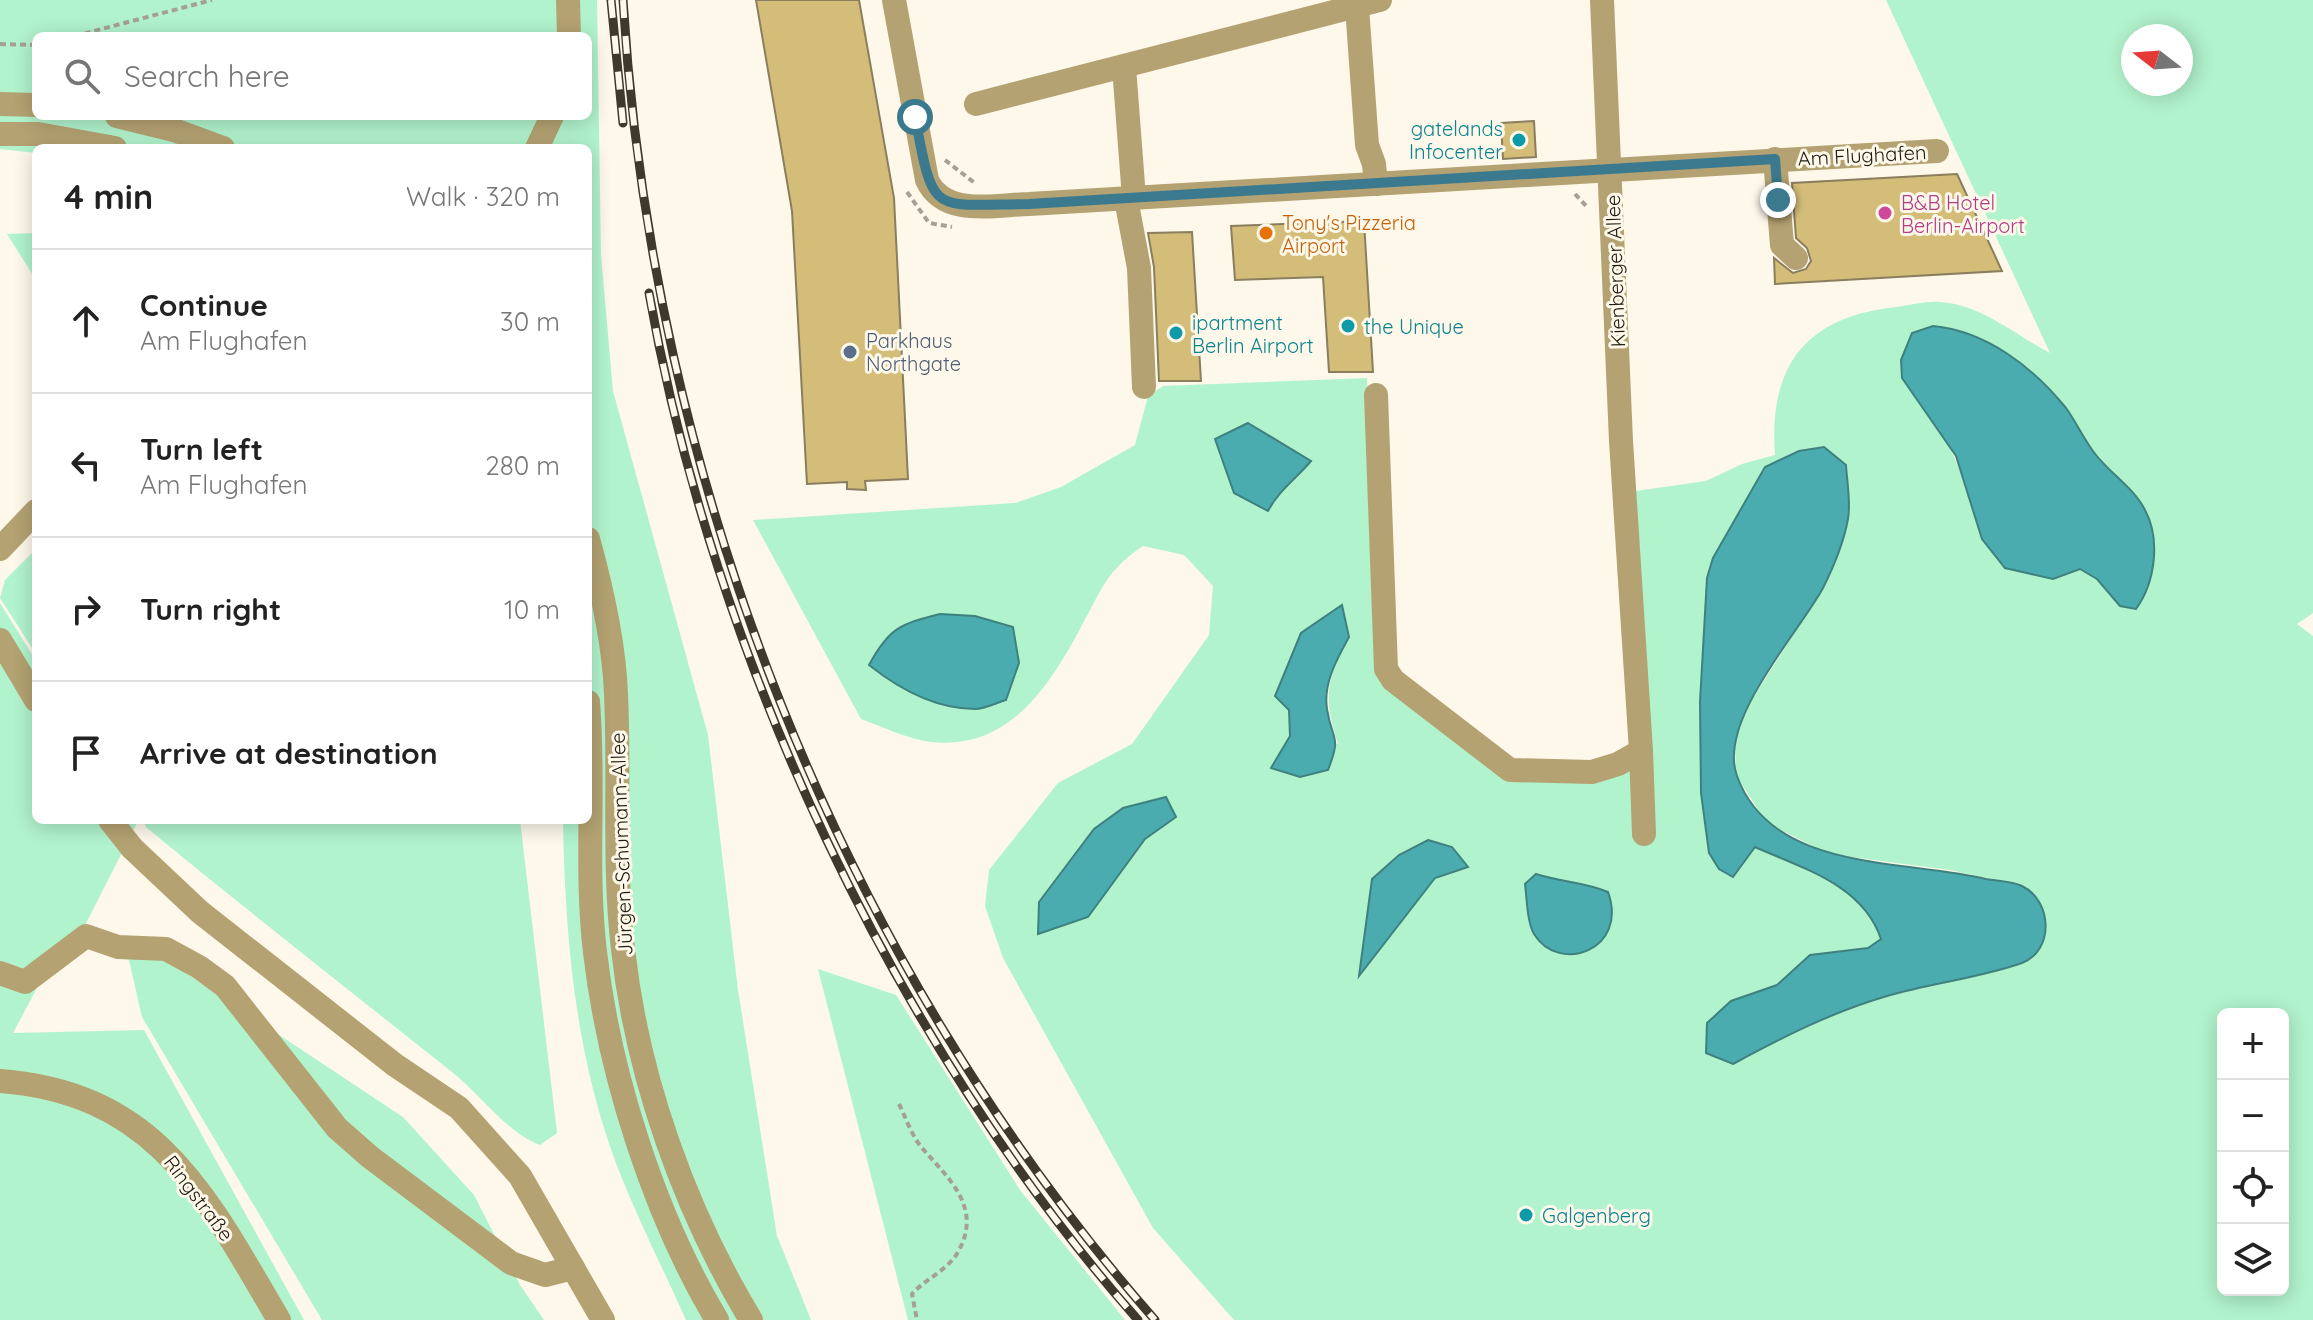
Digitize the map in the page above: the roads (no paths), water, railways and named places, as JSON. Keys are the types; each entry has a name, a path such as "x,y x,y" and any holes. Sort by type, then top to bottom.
{"street":[{"path":"568,0 569,32"},
{"name":"Am Flughafen","path":"894,0 927,180 933,194 957,205 1130,199 1937,151"},
{"name":"Kienberger Allee","path":"1602,0 1622,445 1644,834"},
{"path":"976,104 1368,3 1367,145 1374,164 1376,184"},
{"path":"1124,67 1130,199 1139,268 1144,387"},
{"path":"0,104 32,105"},
{"path":"133,120 212,144"},
{"path":"539,144 550,120"},
{"path":"0,134 38,134 93,144"},
{"path":"1775,159 1782,245 1796,258"},
{"path":"1376,395 1386,669 1393,680 1499,765 1510,770 1592,772 1618,764 1641,751"},
{"path":"0,549 32,515"},
{"name":"Jürgen-Schumann-Allee","path":"592,556 610,632 616,692 622,948 635,1024 675,1166 729,1284 751,1320"},
{"path":"0,640 32,693"},
{"path":"113,824 132,848 200,912 395,1065 459,1108 520,1176 603,1320"},
{"name":"Jürgen-Schumann-Allee","path":"590,824 592,905 606,1023 652,1178 703,1296 717,1320"},
{"path":"0,973 25,982 86,936 118,947 166,949 225,986 337,1128 370,1157 511,1263 545,1275 573,1268"},
{"name":"Ringstraße","path":"0,1081 33,1084 82,1096 134,1123 178,1163 212,1209 279,1320"}],"water":[{"path":"1933,326 1972,335 2023,365 2066,408 2096,455 2141,502 2153,534 2154,561 2148,587 2136,609 2120,606 2097,579 2080,569 2053,579 2005,568 1982,539 1956,456 1902,378 1901,360 1912,333"},
{"path":"1248,423 1311,461 1282,491 1268,511 1234,493 1215,439"},
{"path":"1824,447 1846,465 1849,506 1846,527 1823,588 1749,704 1738,730 1734,754 1737,776 1754,807 1779,830 1810,846 1880,863 2022,886 2040,903 2046,926 2040,948 2022,963 1867,1002 1808,1026 1733,1064 1706,1053 1707,1023 1731,1001 1777,985 1810,955 1868,948 1881,939 1861,905 1846,892 1793,863 1755,847 1733,877 1719,869 1709,853 1701,793 1700,702 1707,578 1713,558 1765,467 1799,451"},
{"path":"1342,605 1349,637 1327,690 1327,709 1335,738 1328,770 1300,777 1271,768 1290,736 1289,710 1275,696 1301,633"},
{"path":"940,614 975,616 1013,627 1019,663 1006,700 979,709 946,705 905,689 869,665 883,643 897,629"},
{"path":"1166,797 1176,817 1145,839 1088,917 1038,934 1039,902 1094,829 1123,808"},
{"path":"1428,840 1452,847 1468,867 1435,878 1359,976 1372,879 1399,855"},
{"path":"1536,874 1608,892 1612,912 1609,929 1600,942 1574,954 1559,953 1545,946 1534,934 1528,910 1525,884"}],"railway":[{"path":"611,0 623,123"},
{"path":"623,0 641,179 674,357 720,533 781,704 855,870 942,1028 1042,1179 1155,1320"},
{"path":"649,293 678,430 718,568 768,704 826,839 893,969 968,1094 1050,1211 1138,1320"}],"place":[{"name":"gatelands Infocenter","path":"1519,140"},
{"name":"B&B Hotel Berlin-Airport","path":"1885,213"},
{"name":"Tony's Pizzeria Airport","path":"1266,233"},
{"name":"the Unique","path":"1348,326"},
{"name":"ipartment Berlin Airport","path":"1176,333"},
{"name":"Parkhaus Northgate","path":"850,352"},
{"name":"Galgenberg","path":"1526,1215"}]}
